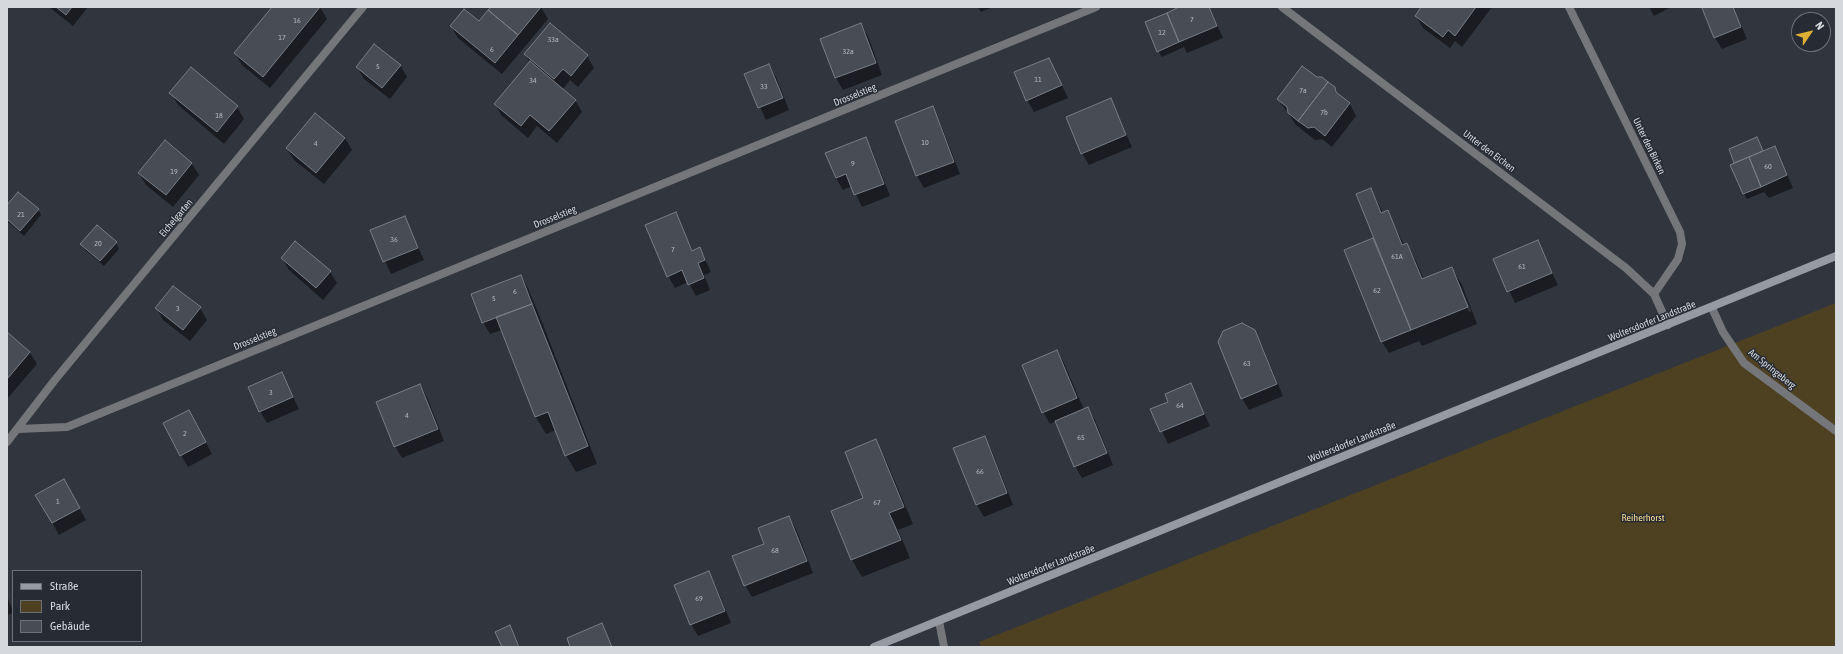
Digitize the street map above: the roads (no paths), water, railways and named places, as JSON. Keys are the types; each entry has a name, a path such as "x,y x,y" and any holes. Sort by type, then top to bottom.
{"main road":[{"name":"Woltersdorfer Landstraße","path":"874,647 1712,308 1836,256"}],"street":[{"name":"Eichelgarten","path":"7,442 54,381 363,7"},
{"name":"Drosselstieg","path":"18,429 67,427 1096,7"},
{"name":"Unter den Eichen","path":"1282,7 1626,268 1654,294 1668,325"},
{"name":"Unter den Birken","path":"1569,7 1680,232 1682,244 1678,259 1654,294"},
{"name":"Am Springeberg","path":"1712,308 1723,332 1744,363 1836,431"},
{"path":"940,621 944,647"}],"park label":[{"name":"Reiherhorst","path":"1643,518"}]}
